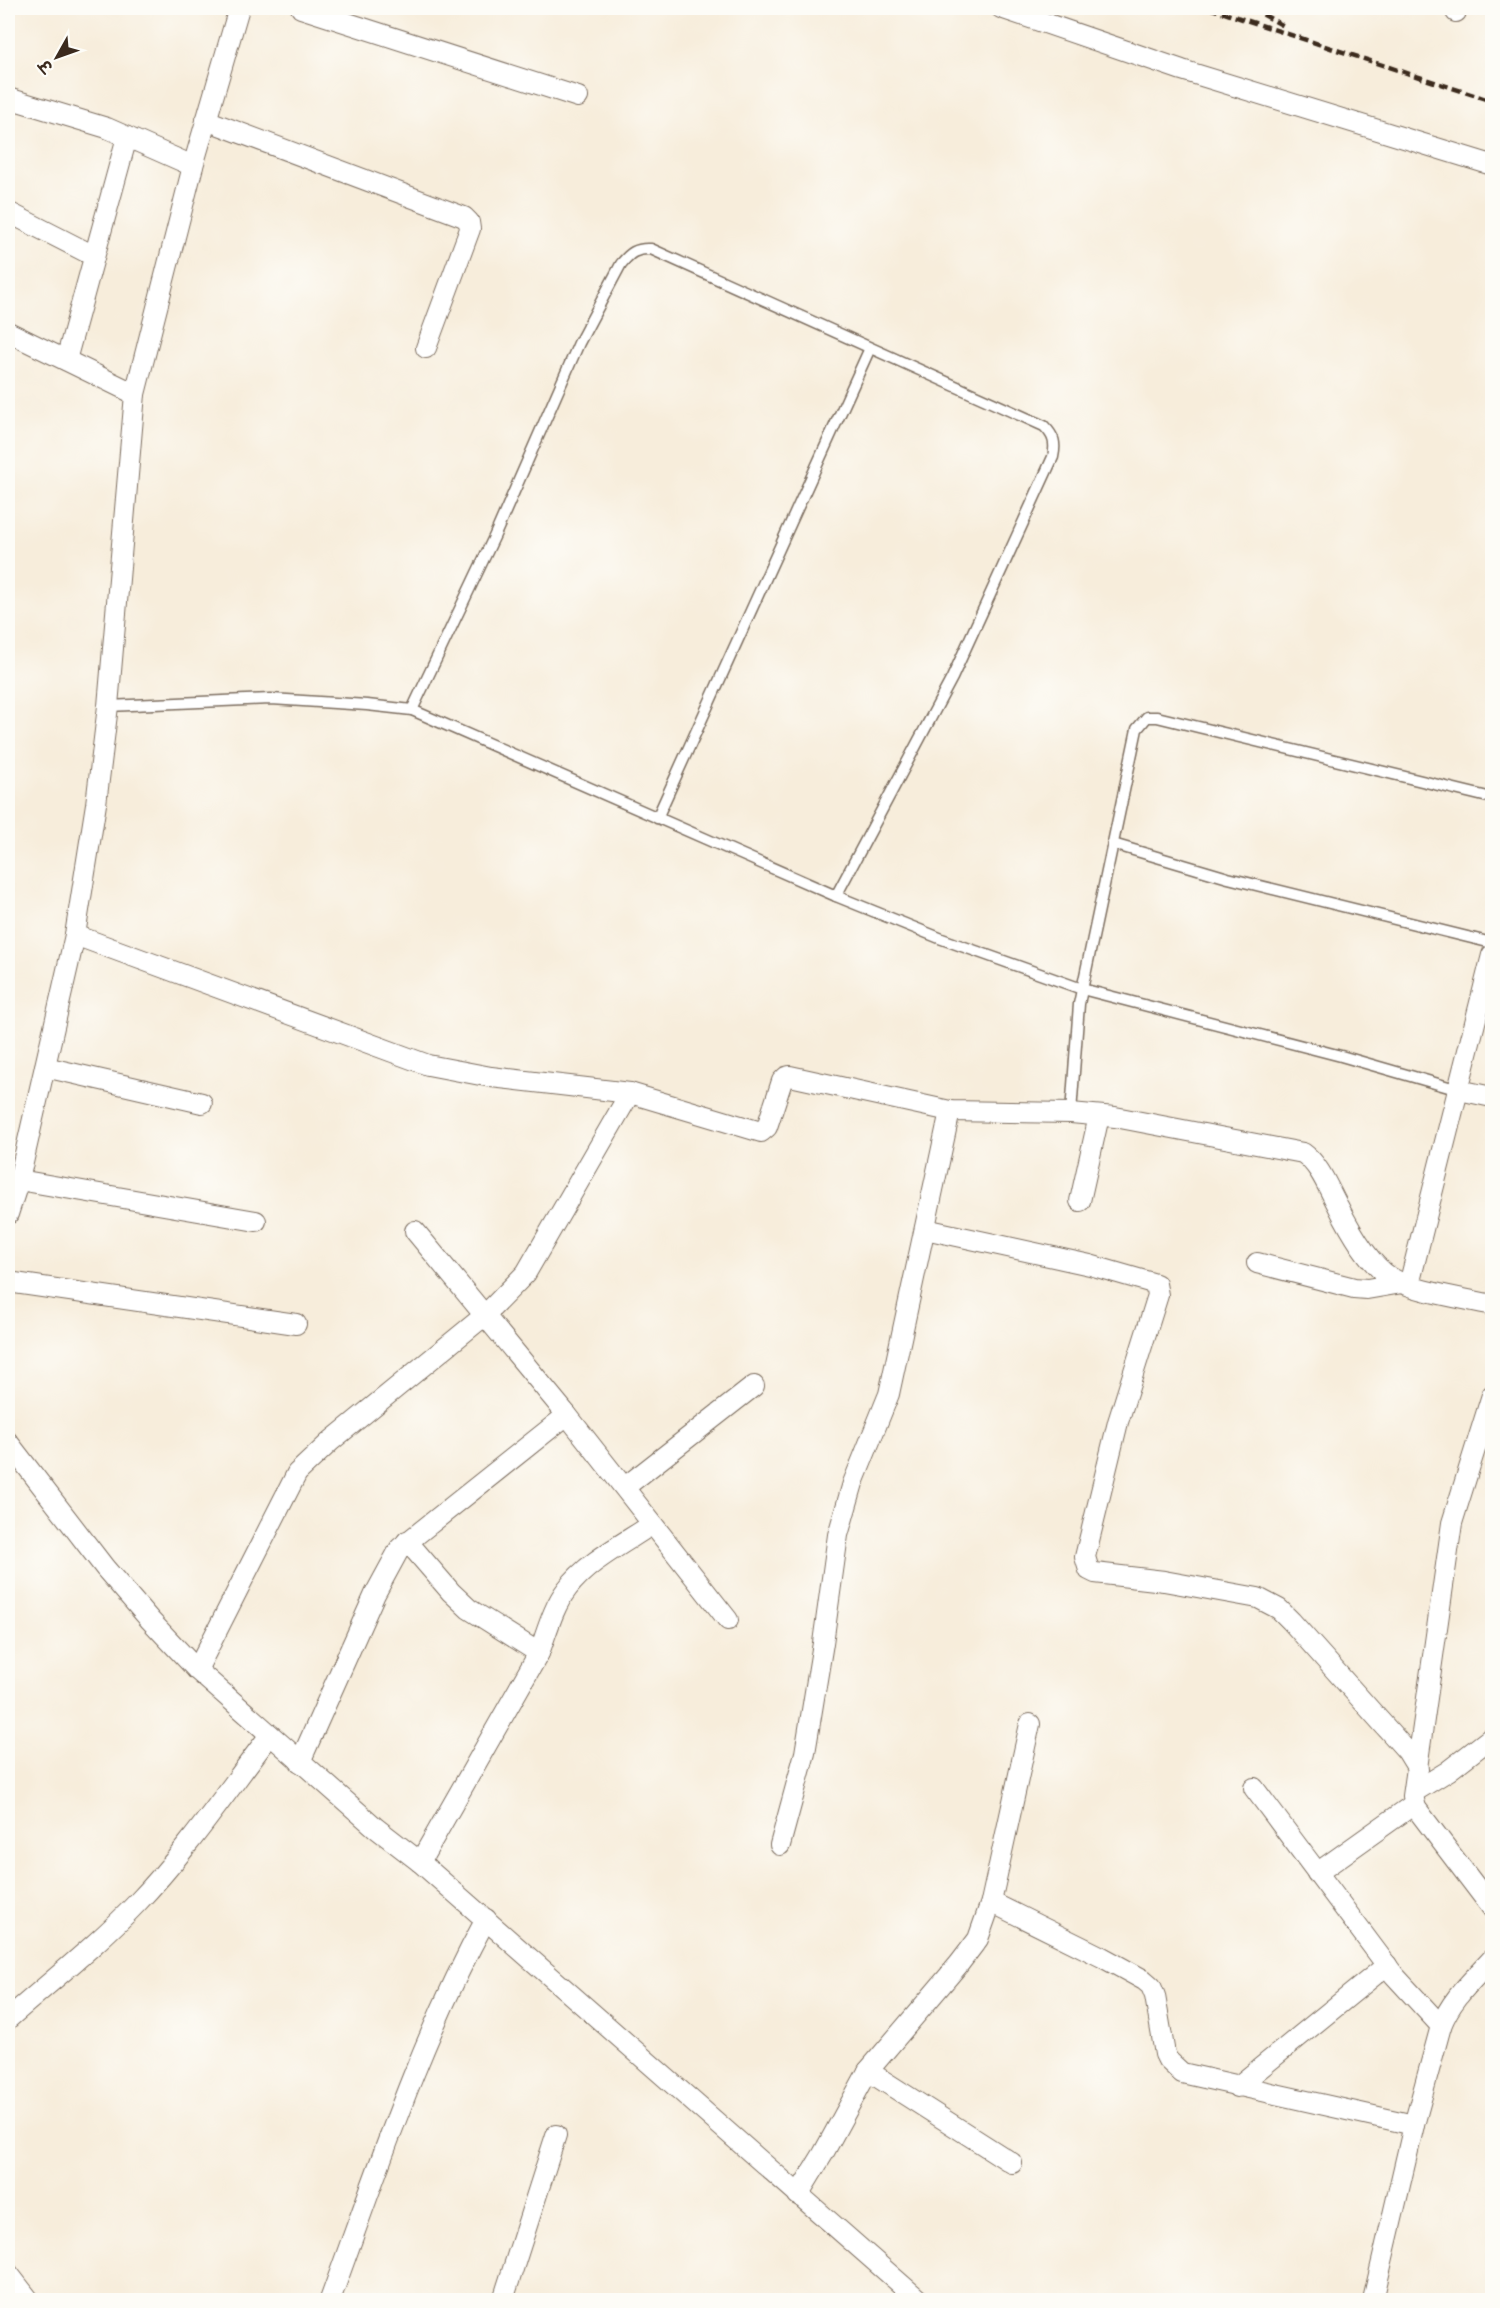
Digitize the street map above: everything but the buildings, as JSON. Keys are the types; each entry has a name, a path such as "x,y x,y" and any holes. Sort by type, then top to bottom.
{"street":[{"path":"8,1214 19,1180 75,935 96,804 108,706 135,394 192,166 239,8"},
{"path":"301,8 578,97"},
{"path":"1001,8 1182,70 1492,165"},
{"path":"8,98 96,124 192,166"},
{"path":"206,120 464,217 469,222 468,236 426,348"},
{"path":"66,360 127,137"},
{"path":"8,212 94,256"},
{"path":"8,332 135,394"},
{"path":"75,935 428,1065 491,1077 630,1093 761,1132 767,1127 782,1081 786,1077 950,1112 1071,1113 1100,1116 1183,1129 1303,1153 1314,1161 1346,1221 1380,1270 1406,1284 1492,1305"},
{"path":"1406,1284 1459,1090 1492,955"},
{"path":"45,1067 202,1103"},
{"path":"1459,1090 1492,1097"},
{"path":"197,1670 297,1473 331,1441 484,1316 526,1273 630,1093"},
{"path":"780,1845 805,1753 838,1535 853,1483 889,1394 950,1112"},
{"path":"1080,1201 1100,1116"},
{"path":"19,1180 256,1221"},
{"path":"926,1229 1090,1265 1156,1284 1158,1294 1118,1422 1085,1557 1089,1570 1095,1573 1164,1581 1258,1598 1269,1603 1291,1621 1407,1751 1418,1769"},
{"path":"415,1232 567,1415 625,1487 651,1525 728,1620"},
{"path":"1257,1263 1354,1288 1406,1284"},
{"path":"8,1282 296,1324"},
{"path":"625,1487 754,1386"},
{"path":"1492,1395 1489,1417 1452,1523 1414,1798 1492,1908"},
{"path":"300,1762 375,1594 390,1564 406,1541 567,1415"},
{"path":"8,1442 105,1568 197,1670 376,1828 486,1919 919,2301"},
{"path":"420,1863 539,1653 558,1605 571,1584 589,1568 651,1525"},
{"path":"406,1541 470,1610 539,1653"},
{"path":"798,2195 815,2170 868,2071 971,1949 984,1924 991,1902 1030,1724"},
{"path":"8,2019 101,1938 136,1904 159,1878 270,1735"},
{"path":"1317,1873 1492,1737"},
{"path":"1254,1788 1387,1965 1441,2026"},
{"path":"991,1902 1144,1980 1155,1996 1165,2054 1182,2073 1414,2125"},
{"path":"330,2301 406,2094 465,1958 486,1919"},
{"path":"1372,2301 1414,2125 1441,2026 1456,1998 1492,1959"},
{"path":"1237,2087 1387,1965"},
{"path":"868,2071 1012,2163"},
{"path":"503,2301 556,2135"},
{"path":"8,2272 29,2301"}],"lane":[{"path":"412,710 495,535 579,343 621,264 629,254 639,248 651,249 1044,426 1052,435 1055,445 1053,457 952,678 836,896"},
{"path":"657,818 870,348"},
{"path":"108,706 271,699 412,710 836,896 942,939 1082,989 1341,1056 1459,1090"},
{"path":"1071,1113 1076,1024 1082,989 1137,729 1147,717 1169,720 1492,798"},
{"path":"1113,844 1228,878 1492,943"}],"railway":[{"path":"1209,8 1492,101"},
{"path":"1251,8 1284,26"}]}
